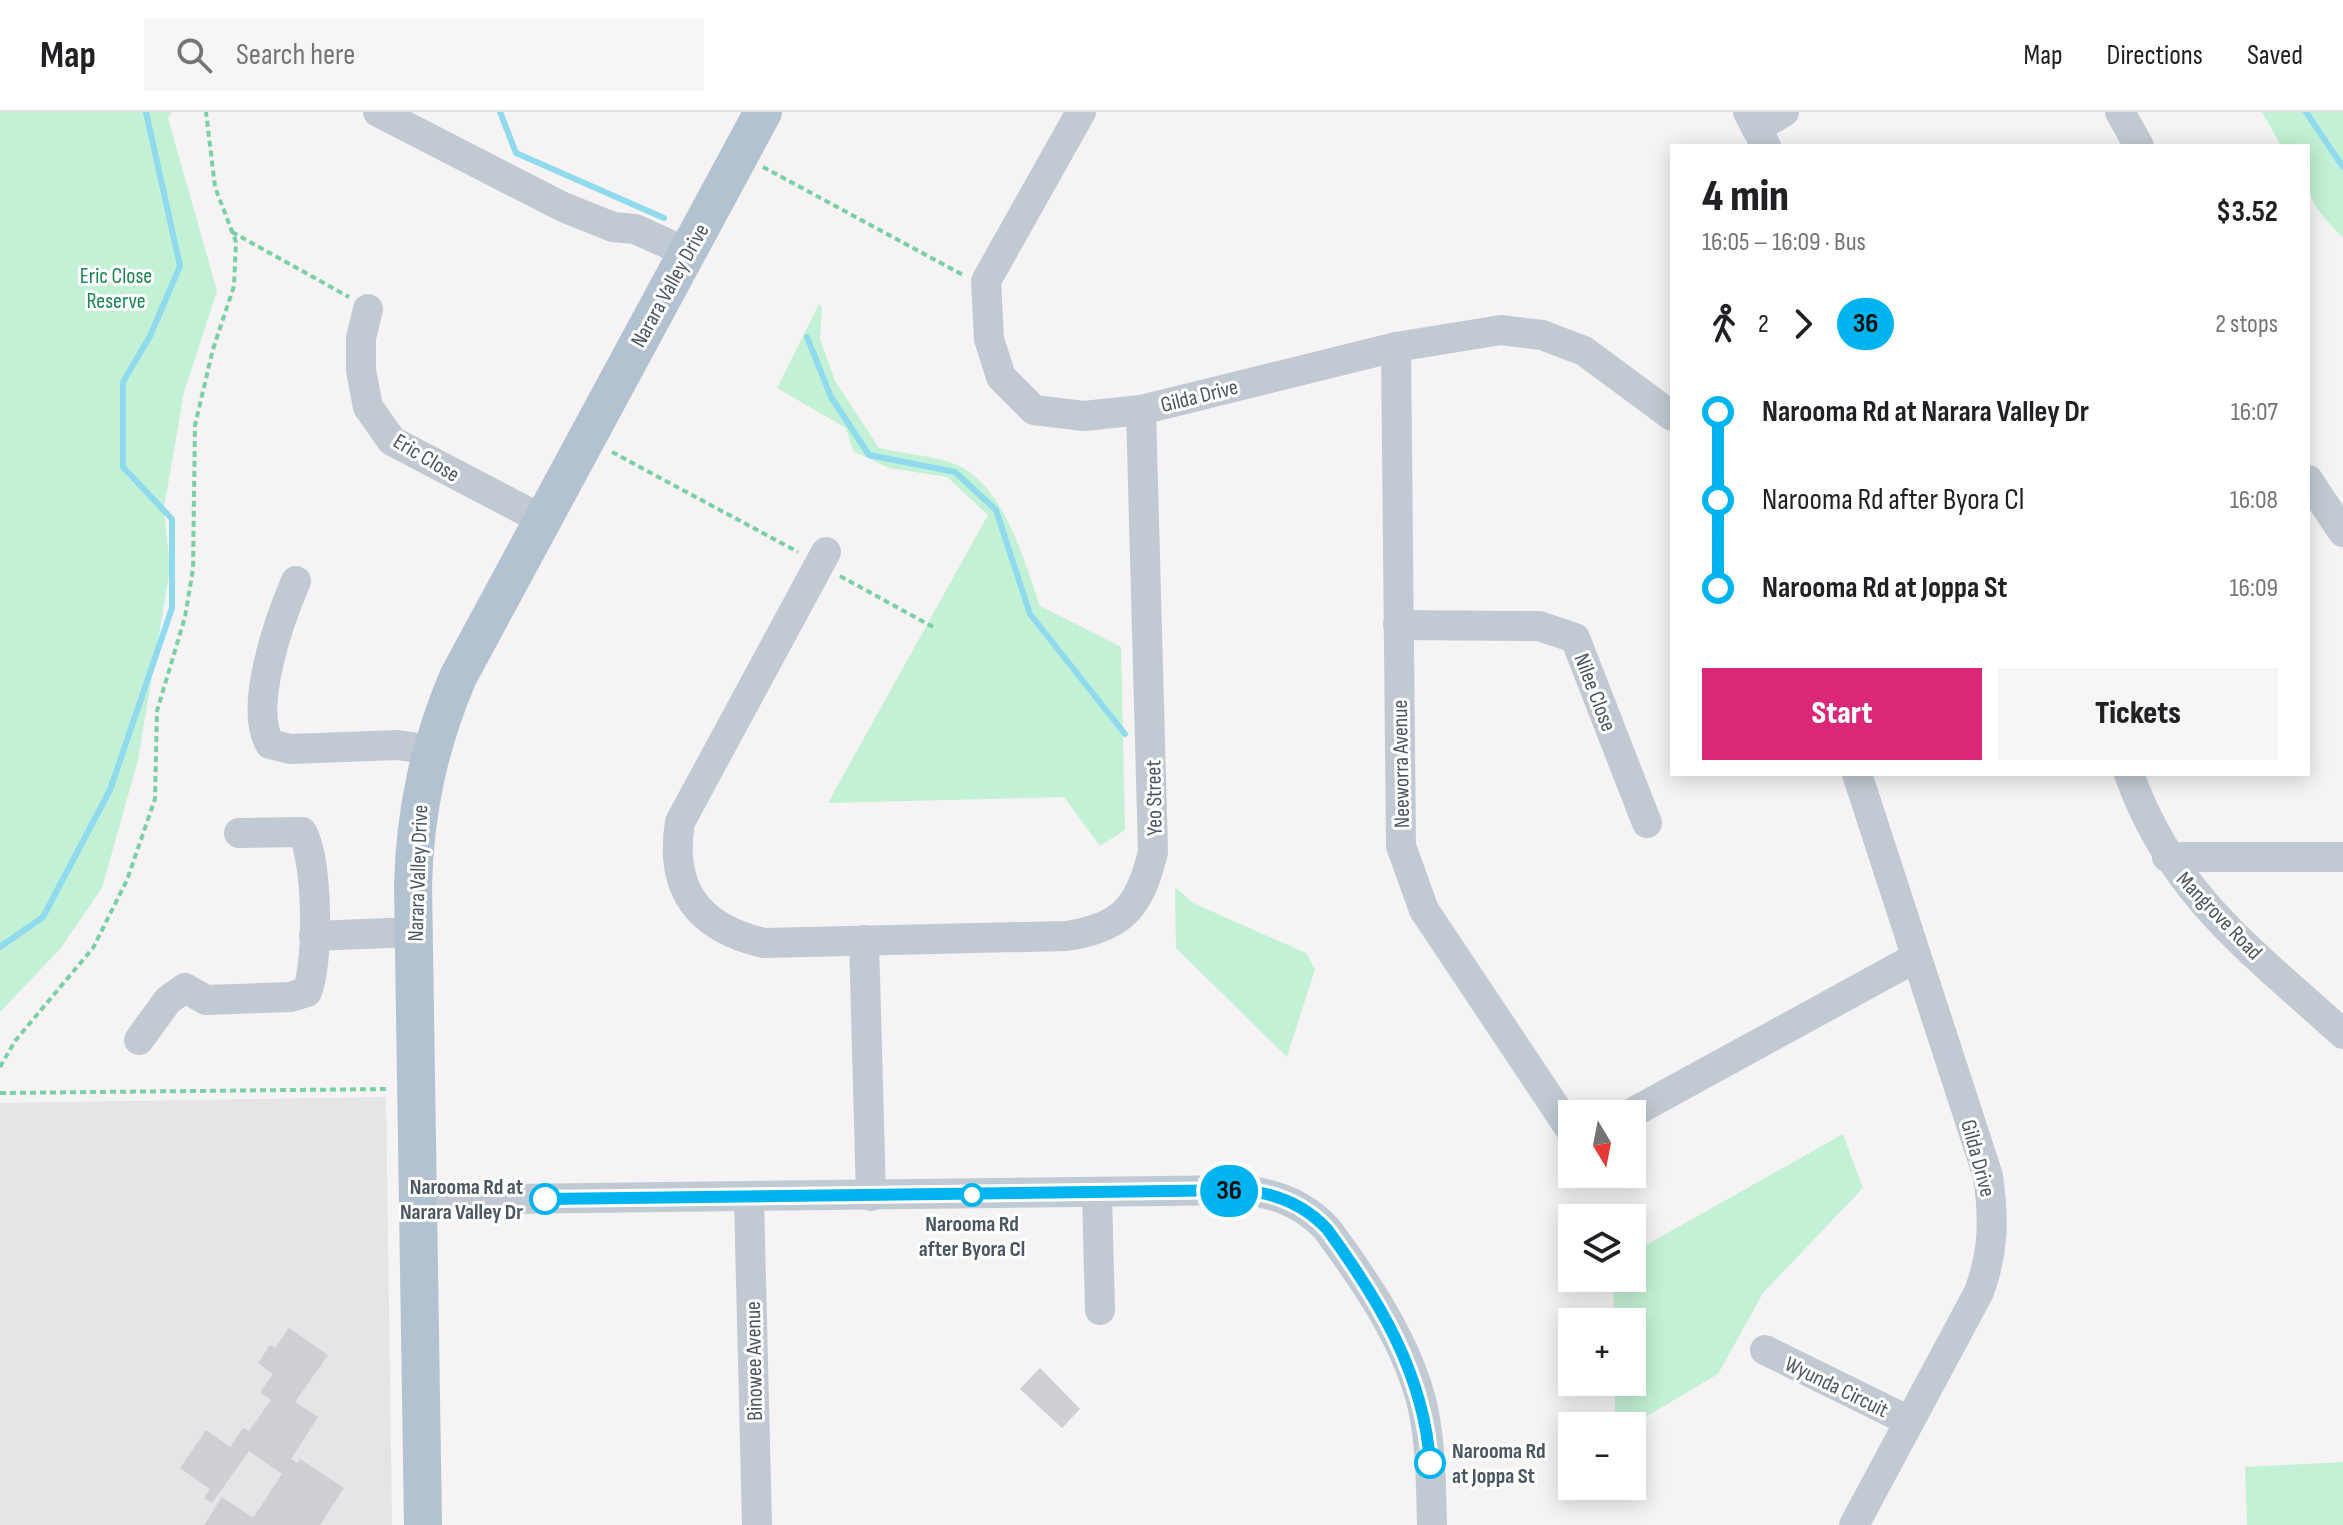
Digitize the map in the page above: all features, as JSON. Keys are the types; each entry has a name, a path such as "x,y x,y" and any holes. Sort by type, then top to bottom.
{"main road":[{"name":"Narara Valley Drive","path":"423,1525 413,932 414,838 430,750 458,677 763,112"}],"street":[{"path":"378,112 563,207 613,227 635,229 686,252"},
{"name":"Gilda Drive","path":"1081,112 986,281 989,339 1001,377 1034,410 1084,416 1141,410 1396,347 1501,330 1542,335 1594,357 1670,414"},
{"path":"1757,129 1784,112"},
{"path":"2120,112 2138,144"},
{"name":"Eric Close","path":"367,314 361,338 361,370 368,407 392,441 541,519"},
{"name":"Neeworra Avenue","path":"1396,347 1401,846 1424,910 1558,1111"},
{"name":"Yeo Street","path":"822,558 680,822 678,858 681,879 691,900 718,928 764,943 1089,933 1120,919 1140,892 1153,852 1141,410"},
{"path":"2310,483 2343,532"},
{"path":"296,581 272,637 263,712 265,735 270,744 290,749 398,745 430,750"},
{"name":"Nilee Close","path":"1398,625 1539,626 1575,638 1647,823"},
{"name":"Gilda Drive","path":"1854,1525 1979,1292 1992,1253 1994,1230 1988,1176 1858,776"},
{"name":"Mangrove Road","path":"2130,776 2167,857 2217,918 2343,1034"},
{"path":"139,1040 168,1000 185,988 206,1000 290,997 307,992 314,936 310,852 302,832 239,833"},
{"path":"2167,857 2343,857"},
{"path":"314,936 413,932"},
{"path":"864,940 871,1196"},
{"path":"1646,1105 1915,958"},
{"path":"416,1200 1252,1191 1281,1197 1315,1216 1339,1245 1395,1334 1413,1376 1429,1444 1432,1525"},
{"path":"1097,1194 1100,1310"},
{"name":"Binowee Avenue","path":"749,1198 757,1525"},
{"name":"Wyunda Circuit","path":"1765,1350 1909,1421"}],"path":[{"path":"0,1067 15,1041 93,948 127,880 155,799 157,711 185,617 193,569 195,425 213,349 234,286 236,242 215,187 206,112"},
{"path":"739,155 987,287"},
{"path":"232,232 349,296 367,314"},
{"path":"605,448 822,558 933,627"},
{"path":"0,1093 391,1089 391,1074"}],"shaded area":[{"path":"386,1097 392,1525 0,1525 0,1103"}],"green space":[{"name":"Eric Close Reserve","path":"0,112 172,112 168,118 217,291 184,392 164,508 170,569 138,760 102,888 60,949 0,1012"},
{"path":"2262,112 2343,112 2343,238 2322,215 2312,197 2310,144 2280,144"},
{"path":"819,304 822,307 820,339 835,381 879,448 943,460 970,472 985,486 1009,524 1040,606 1121,647 1125,830 1100,846 1064,797 828,803 988,515 947,477 889,468 853,451 846,428 777,388"},
{"path":"1175,887 1193,903 1306,953 1315,969 1287,1057 1176,948"},
{"path":"1843,1134 1863,1188 1763,1293 1718,1374 1646,1417 1646,1412 1615,1412 1615,1396 1646,1396 1646,1308 1614,1308 1613,1292 1646,1292 1646,1245"},
{"path":"2343,1462 2343,1525 2247,1525 2245,1467"}],"building":[{"path":"289,1328 328,1355 295,1402 318,1417 291,1459 298,1463 300,1459 344,1488 320,1525 204,1525 222,1497 253,1518 282,1474 249,1451 212,1503 204,1498 210,1489 180,1468 206,1430 230,1447 243,1428 249,1431 271,1400 260,1392 273,1374 258,1363 270,1345 275,1348"},
{"path":"1040,1368 1080,1409 1062,1428 1020,1389"}],"waterway":[{"path":"0,947 43,917 110,790 172,608 172,519 123,467 123,382 150,336 180,266 146,112"},
{"path":"500,112 516,153 664,218"},
{"path":"2306,112 2343,167"},
{"path":"807,337 831,397 869,455 955,472 996,510 1030,614 1125,734"}],"bus line":[{"name":"36","path":"545,1199 1242,1190 1281,1197 1315,1216 1327,1229 1395,1334 1422,1405 1430,1463"}],"place":[{"name":"Narooma Rd after Byora Cl","path":"972,1195"},
{"name":"Narooma Rd at Narara Valley Dr","path":"545,1199"},
{"name":"Narooma Rd at Joppa St","path":"1430,1463"}]}
